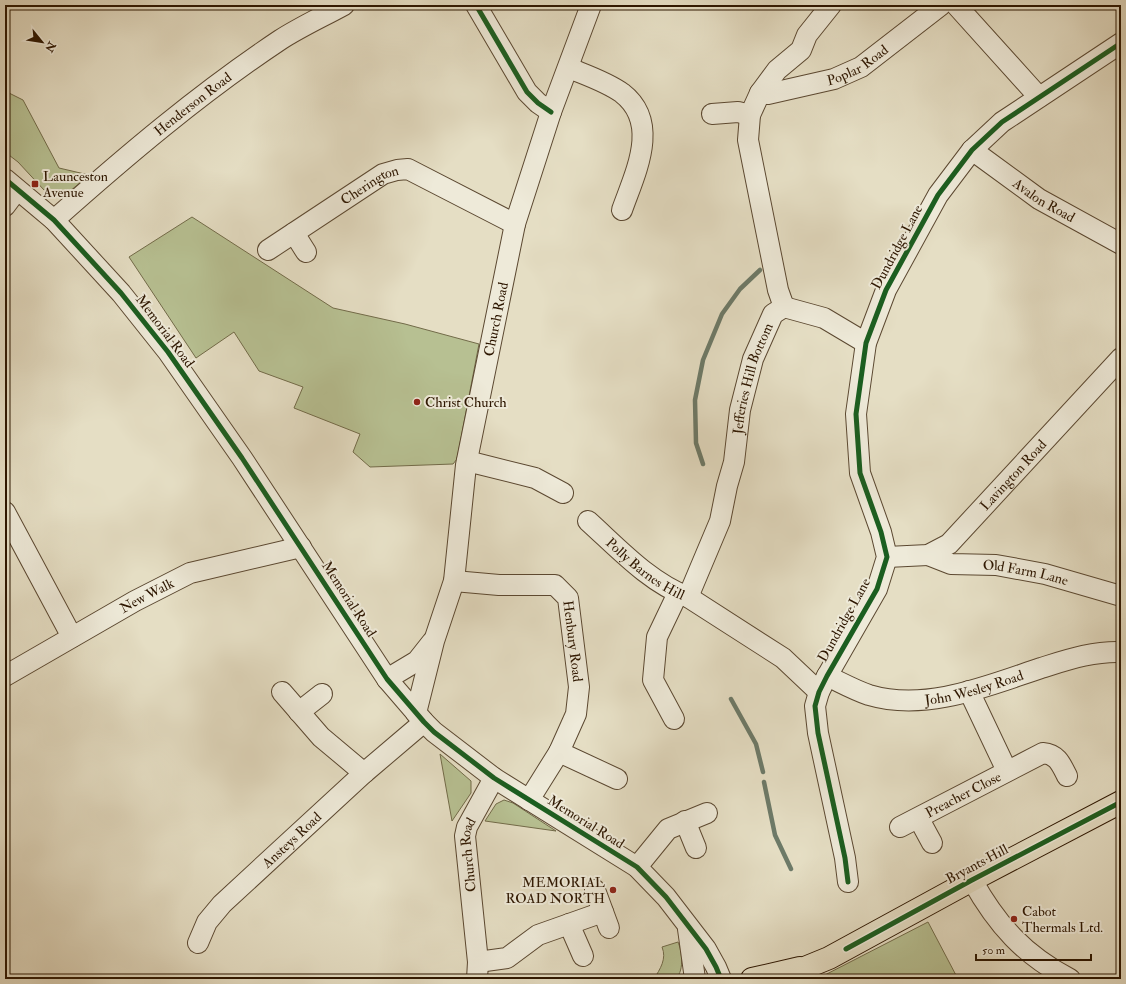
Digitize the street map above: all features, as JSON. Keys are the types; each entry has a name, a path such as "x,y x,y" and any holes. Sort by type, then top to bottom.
{"main road":[{"name":"Bryants Hill","path":"785,979 807,967 830,958 972,880 1121,802"},
{"name":"Bryants Hill","path":"752,979 807,967"}],"street":[{"name":"Henderson Road","path":"54,220 115,166 196,100 281,40 344,5"},
{"path":"476,5 527,92 538,103 551,112"},
{"name":"Church Road","path":"420,718 434,641 454,581 467,461 515,224 551,112 569,68 591,5"},
{"name":"Jefferies Hill Bottom","path":"674,719 653,680 657,637 683,595 720,521 727,486 734,462 740,410 753,359 773,314 784,307 778,290 748,140 750,115 760,93 777,70 801,50 807,35 831,5"},
{"name":"Poplar Road","path":"760,93 768,94 834,79 861,67 941,5"},
{"path":"956,5 1039,97"},
{"name":"Dundridge Lane","path":"848,882 837,860 815,706 823,684 877,589 887,557 881,532 860,473 856,414 866,343 886,290 938,195 972,150 1002,122 1121,43"},
{"path":"569,68 622,94 639,116 642,126 642,151 622,210"},
{"path":"712,114 738,112 750,115"},
{"name":"Avalon Road","path":"972,150 1038,199 1121,244"},
{"name":"Cherington","path":"268,250 383,174 397,170 408,170 515,224"},
{"name":"Memorial Road","path":"11,185 54,220 121,293 168,352 301,547 387,679 420,718 434,732 494,778 636,867 666,897 688,929 706,949 716,967 720,979"},
{"path":"5,206 11,185"},
{"path":"294,233 306,252"},
{"path":"784,307 824,318 866,343"},
{"name":"Lavington Road","path":"887,557 928,555 949,544 1121,358"},
{"path":"467,461 535,478 563,492"},
{"path":"5,512 72,637"},
{"name":"Polly Barnes Hill","path":"588,521 652,578 683,595 823,684"},
{"name":"New Walk","path":"5,676 135,601 190,573 301,547"},
{"name":"Old Farm Lane","path":"928,555 951,564 996,565 1045,574 1121,596"},
{"name":"Henbury Road","path":"454,581 499,585 555,585 568,598 579,687 576,714 559,752 529,800"},
{"name":"Church Road","path":"387,679 417,661 434,641"},
{"name":"John Wesley Road","path":"823,684 869,695 914,702 969,691 1054,664 1102,651 1121,652"},
{"name":"Preacher Close","path":"969,691 1007,771"},
{"path":"282,692 321,737 364,772"},
{"path":"299,712 322,694"},
{"name":"Ansteys Road","path":"198,943 201,933 213,912 420,718"},
{"path":"559,752 617,779"},
{"name":"Preacher Close","path":"900,827 919,819 1043,753 1051,753 1058,759 1068,776"},
{"name":"Church Road","path":"494,778 467,827 465,836 478,971 507,958 538,935 569,924 606,920 595,890"},
{"path":"636,867 668,829 707,813"},
{"name":"Preacher Close","path":"919,819 932,843"},
{"path":"685,821 696,848"},
{"path":"972,880 984,902 1010,936 1033,956 1070,979"},
{"path":"569,924 583,956"},
{"name":"Memorial Road","path":"688,929 694,979"}],"green space":[{"path":"5,91 23,100 59,168 89,175 69,192 55,195 44,190 18,162 5,152"},
{"path":"192,217 333,308 405,324 479,344 457,459 453,464 370,467 353,452 360,434 294,408 303,387 259,371 234,332 196,358 129,257"},
{"path":"440,754 471,781 471,793 452,821"},
{"path":"504,800 513,803 556,831 485,821 496,804"},
{"path":"928,922 958,979 819,979 819,978"},
{"path":"678,942 682,962 680,972 672,980 654,979 664,956 662,947"}],"waterway":[{"path":"703,464 696,443 695,400 703,360 722,314 740,289 760,270"},
{"path":"731,699 756,744 763,772"},
{"path":"764,782 775,835 791,869"}],"cycle path":[{"path":"476,5 527,92 538,103 551,112"},
{"path":"848,882 845,858 818,733 815,706 819,692 827,676 877,589 887,557 881,532 860,473 856,414 866,343 886,290 938,195 972,150 1002,122 1121,43"},
{"path":"5,179 54,220 121,293 168,352 242,458 387,679 424,722 434,732 494,778 637,867 666,897 706,949 721,979"},
{"path":"846,949 972,880 1121,802"}],"place":[{"name":"Launceston Avenue","path":"35,184"},
{"name":"Christ Church","path":"417,402"},
{"name":"MEMORIAL ROAD NORTH","path":"613,890"},
{"name":"Cabot Thermals Ltd.","path":"1014,919"}]}
